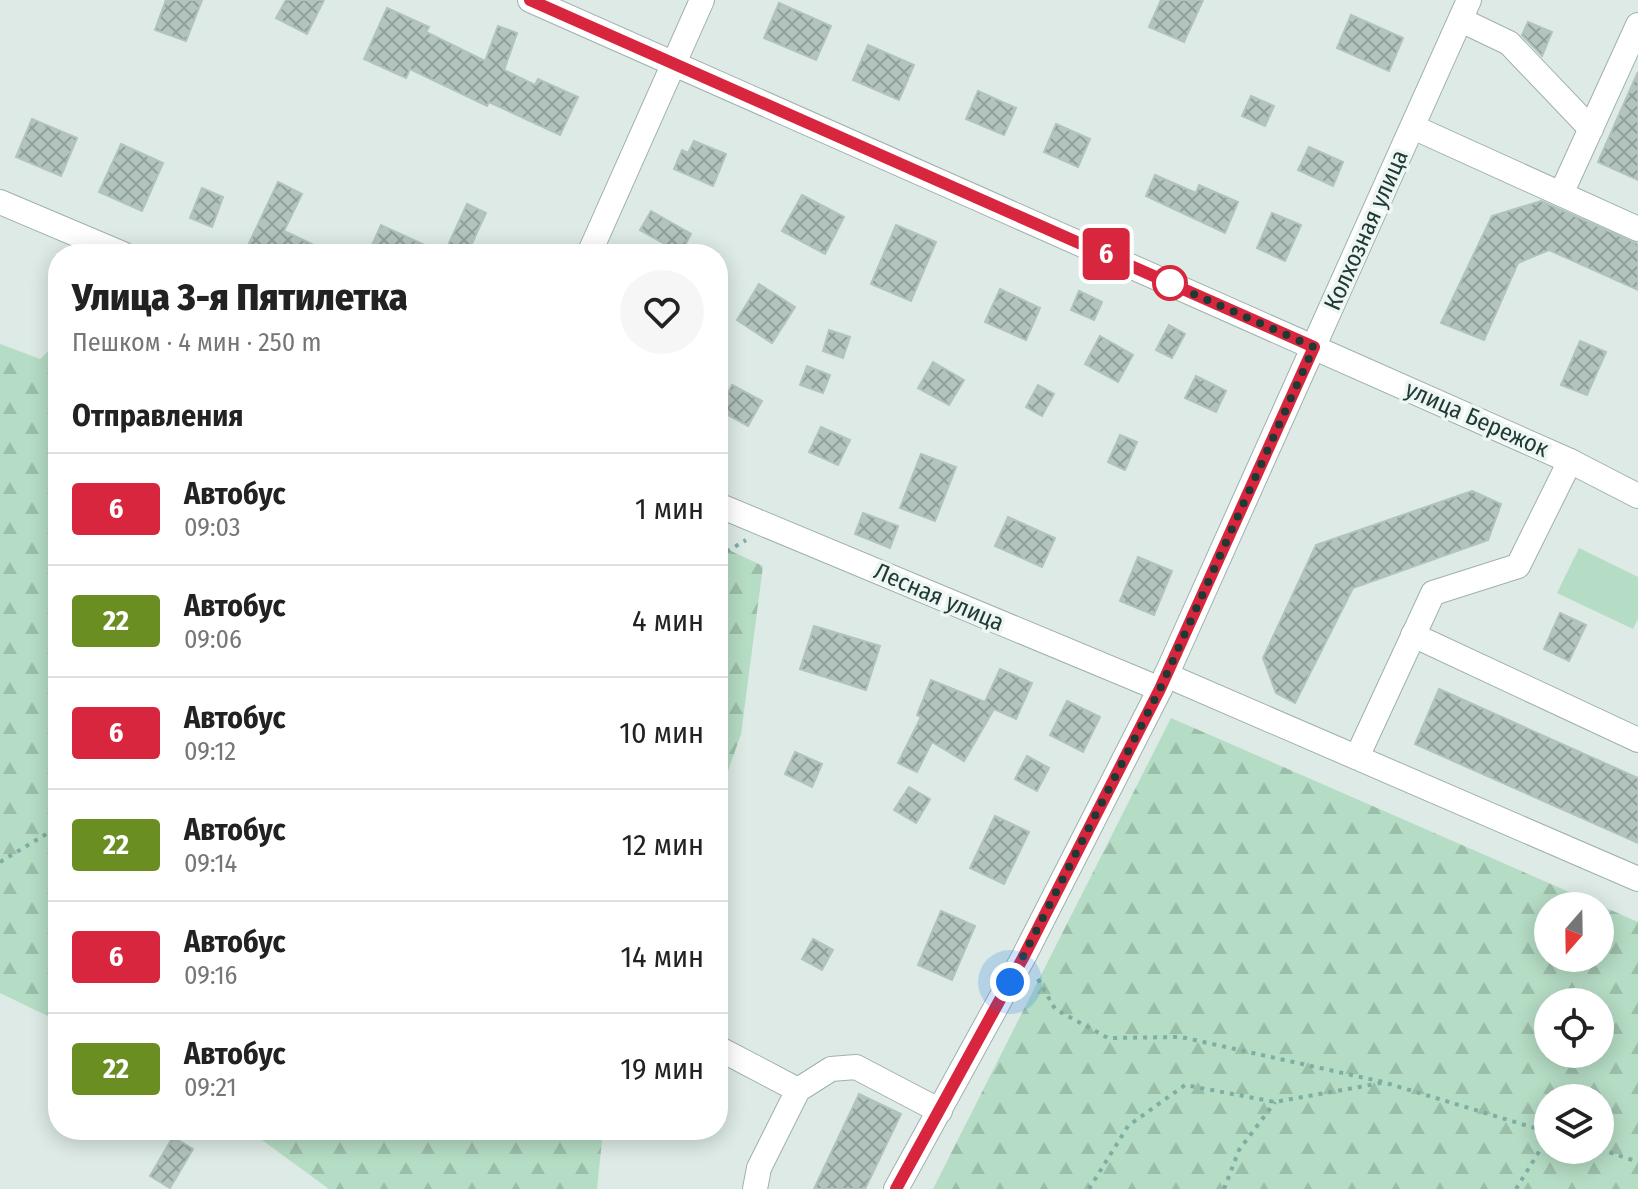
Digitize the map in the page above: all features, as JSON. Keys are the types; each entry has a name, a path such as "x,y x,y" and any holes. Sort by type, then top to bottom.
{"street":[{"name":"улица Бережок","path":"530,0 1570,461 1638,496"},
{"path":"594,244 702,0"},
{"path":"1466,5 1509,43 1591,129"},
{"name":"Колхозная улица","path":"896,1189 1024,956 1163,682 1466,5"},
{"path":"1561,194 1638,25"},
{"path":"1413,127 1638,229"},
{"path":"0,202 99,244"},
{"path":"1357,757 1433,593 1518,566 1570,461"},
{"name":"Лесная улица","path":"728,509 1357,757 1638,879"},
{"path":"1413,635 1638,740"},
{"path":"728,1053 798,1090"},
{"path":"755,1189 759,1168 798,1090 831,1069 856,1067 940,1111"}],"path":[{"path":"0,862 48,833"},
{"path":"1024,956 1055,1009 1108,1038 1181,1037 1383,1082 1534,1131"},
{"path":"1089,1189 1128,1126 1185,1085 1275,1102 1383,1082"},
{"path":"1224,1189 1239,1150 1275,1102"},
{"path":"1614,1154 1638,1162"},
{"path":"1516,1189 1534,1159"}],"green space":[{"path":"0,344 40,359 48,351 48,1016 0,993"},
{"path":"1579,548 1638,577 1638,619 1633,629 1557,593"},
{"path":"728,550 763,566 741,734 728,771"},
{"path":"1171,718 1569,892 1534,892 1534,972 1614,972 1614,912 1638,922 1638,1189 933,1189"},
{"path":"262,1140 602,1140 597,1189 329,1189"}],"building":[{"path":"166,0 202,0 186,41 155,30"},
{"path":"286,0 324,0 307,34 276,18"},
{"path":"1161,0 1203,0 1184,42 1149,27"},
{"path":"779,3 831,26 816,60 764,38"},
{"path":"387,8 429,27 426,32 485,61 498,26 517,33 504,70 535,85 538,79 578,97 560,135 489,102 487,106 410,69 406,78 364,59"},
{"path":"1351,15 1403,38 1389,71 1337,48"},
{"path":"1528,22 1552,32 1542,56 1522,35"},
{"path":"868,45 914,65 899,100 853,80"},
{"path":"1638,72 1638,180 1598,162"},
{"path":"978,91 1016,108 1004,135 966,119"},
{"path":"1251,96 1274,106 1265,126 1242,116"},
{"path":"32,119 77,138 61,176 16,157"},
{"path":"1056,124 1090,139 1078,167 1044,152"},
{"path":"694,141 726,154 713,186 674,169 682,150 688,153"},
{"path":"121,144 163,163 142,211 99,192"},
{"path":"1309,147 1343,162 1333,186 1298,170"},
{"path":"1155,175 1196,193 1199,185 1238,202 1225,233 1146,196"},
{"path":"278,182 302,194 284,231 312,244 249,244"},
{"path":"202,188 223,197 212,227 190,218"},
{"path":"802,195 844,217 825,254 782,231"},
{"path":"1541,201 1638,244 1638,290 1549,250 1518,263 1484,340 1441,323 1492,216"},
{"path":"467,204 486,213 472,244 449,244"},
{"path":"651,211 691,234 686,244 665,244 640,230"},
{"path":"1272,213 1301,225 1285,261 1257,248"},
{"path":"381,225 422,244 372,244"},
{"path":"896,225 936,242 911,301 871,284"},
{"path":"759,284 795,307 772,343 737,320"},
{"path":"1000,289 1040,308 1026,340 985,322"},
{"path":"1079,291 1102,302 1094,320 1071,310"},
{"path":"1169,325 1185,334 1172,358 1156,350"},
{"path":"829,330 850,337 843,358 823,351"},
{"path":"1100,336 1133,355 1118,382 1085,364"},
{"path":"1580,341 1606,352 1587,395 1561,385"},
{"path":"933,362 964,380 949,405 918,388"},
{"path":"807,366 830,375 823,393 800,385"},
{"path":"1196,376 1226,391 1216,412 1185,398"},
{"path":"732,385 762,401 748,426 728,415 728,393"},
{"path":"1038,385 1054,394 1042,416 1026,407"},
{"path":"821,427 850,440 838,465 809,452"},
{"path":"1120,435 1137,442 1125,470 1108,462"},
{"path":"921,454 956,467 935,521 900,508"},
{"path":"1472,491 1501,504 1488,540 1353,588 1295,703 1276,693 1263,658 1316,545"},
{"path":"863,513 898,526 890,548 855,534"},
{"path":"1008,517 1055,538 1042,567 995,546"},
{"path":"1138,557 1172,571 1154,615 1120,601"},
{"path":"1560,613 1586,625 1569,661 1544,649"},
{"path":"814,626 880,646 866,690 800,669"},
{"path":"1000,669 1032,683 1016,719 994,709 964,761 932,742 917,772 898,763 921,717 917,715 931,680 985,702"},
{"path":"1439,689 1638,778 1638,843 1415,744"},
{"path":"1067,701 1100,717 1083,752 1050,735"},
{"path":"795,752 822,764 812,787 785,774"},
{"path":"1027,756 1049,768 1037,791 1015,779"},
{"path":"909,787 930,799 916,823 894,810"},
{"path":"995,816 1029,832 1004,884 970,868"},
{"path":"941,911 975,926 952,980 918,965"},
{"path":"813,939 833,950 822,970 802,959"},
{"path":"859,1094 901,1114 865,1189 814,1189"},
{"path":"171,1140 178,1140 193,1149 170,1188 150,1176"}],"bus line":[{"name":"6","path":"530,0 1314,347 1160,689 1024,956 896,1189"}],"route":[{"path":"1010,982 1160,689 1314,347 1162,280 1170,283"}]}
